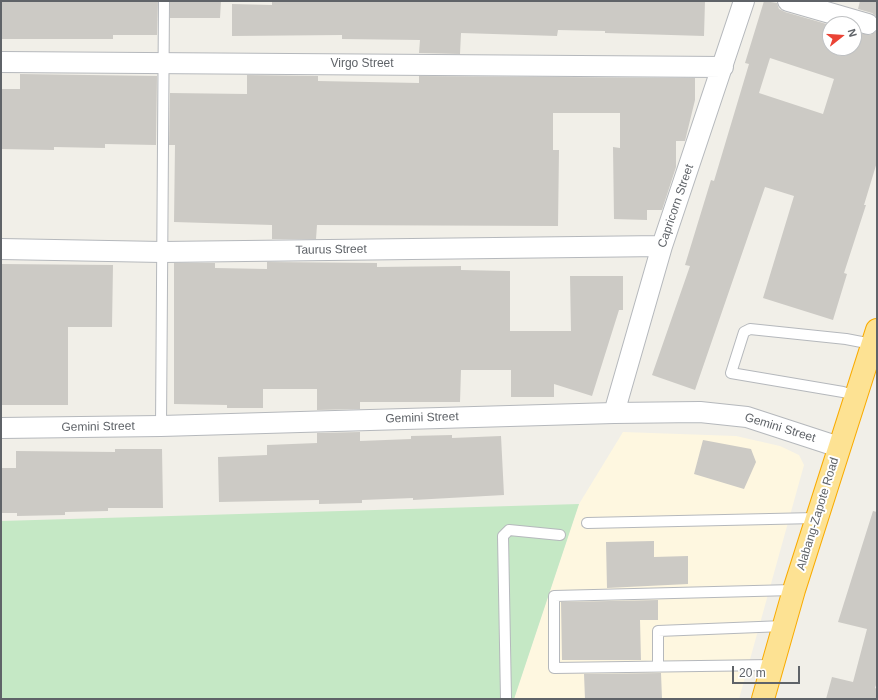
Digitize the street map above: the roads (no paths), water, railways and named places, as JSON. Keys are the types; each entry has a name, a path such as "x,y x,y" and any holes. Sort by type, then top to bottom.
{"highway":[{"name":"Alabang-Zapote Road","path":"763,699 816,518 875,337"}],"street":[{"name":"Capricorn Street","path":"614,412 662,246 723,68 744,1"},
{"path":"788,1 868,24"},
{"name":"Virgo Street","path":"1,62 723,68"},
{"name":"Taurus Street","path":"1,249 162,252 662,246"},
{"name":"Gemini Street","path":"1,428 161,426 614,412 700,412 747,417 839,447"}],"lane":[{"path":"161,426 164,1"},
{"path":"856,396 843,392 731,373 744,332 750,329 846,339 875,337"},
{"path":"587,524 816,518"},
{"path":"506,699 503,536 509,530 560,535"},
{"path":"773,665 554,668 554,596 794,590"},
{"path":"658,666 658,631 784,626"}]}
